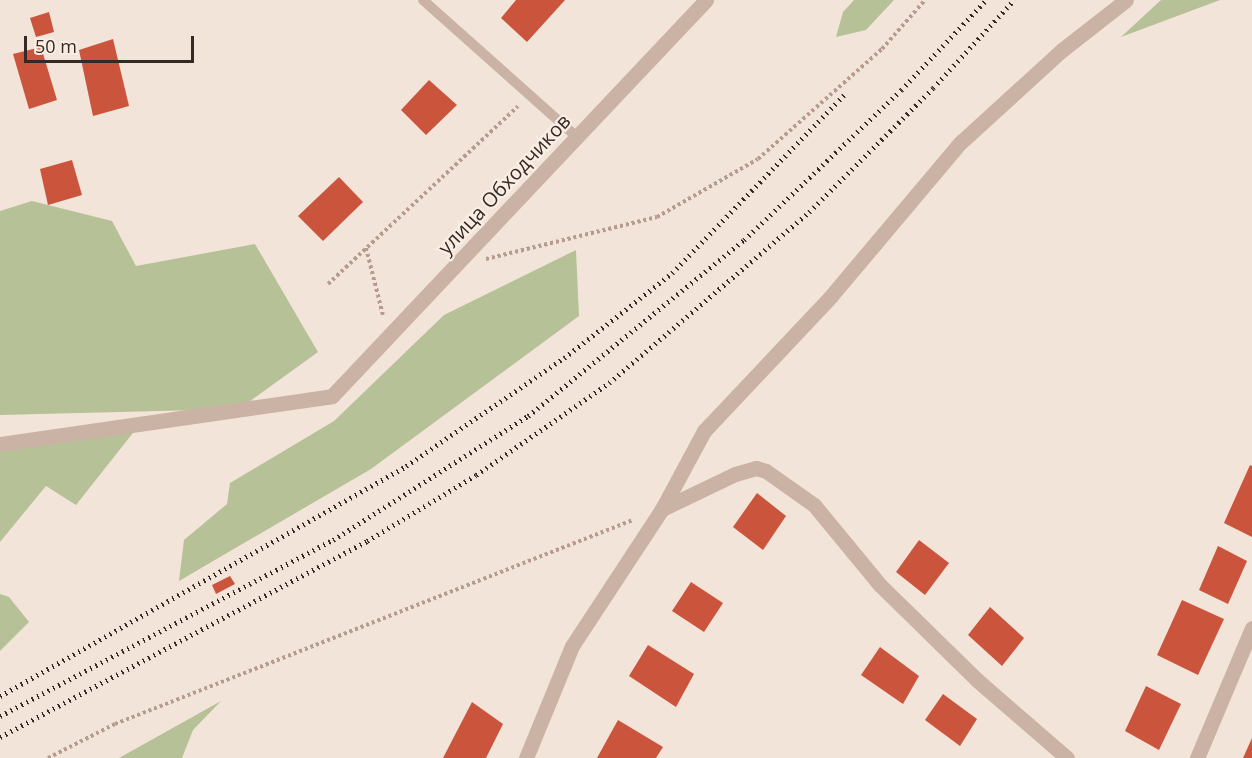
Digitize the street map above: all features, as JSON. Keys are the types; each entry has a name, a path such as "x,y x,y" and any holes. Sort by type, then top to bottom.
{"street":[{"name":"улица Обходчиков","path":"0,444 332,396 706,0"},
{"path":"526,758 572,646 662,509 704,431 831,296 960,142 1062,50 1126,0"},
{"path":"662,509 735,474 756,468 766,471 814,505 880,585 976,680 1067,758"},
{"path":"1197,758 1252,628"}],"lane":[{"path":"423,0 577,137"}],"path":[{"path":"454,267 657,217 758,159 882,49 925,0"},
{"path":"328,284 530,95"},
{"path":"366,248 388,336"},
{"path":"48,758 115,724 662,509"}],"green space":[{"path":"854,0 894,0 866,30 836,37 843,12"},
{"path":"1161,0 1220,0 1121,37"},
{"path":"32,201 112,221 136,266 255,244 318,352 239,409 0,415 0,211"},
{"path":"576,250 579,316 371,469 179,581 184,540 227,504 230,483 334,421 444,315"},
{"path":"140,424 76,505 46,486 0,542 0,444"},
{"path":"0,594 9,597 29,622 0,651"},
{"path":"221,701 193,730 182,758 119,758"}],"building":[{"path":"516,0 565,0 527,42 501,18"},
{"path":"49,12 54,32 36,37 30,18"},
{"path":"113,39 129,106 93,116 79,50"},
{"path":"41,47 57,100 29,109 13,54"},
{"path":"429,80 457,105 426,135 401,110"},
{"path":"72,160 82,195 48,205 40,169"},
{"path":"339,177 363,202 323,241 298,216"},
{"path":"1250,465 1252,466 1252,537 1224,523"},
{"path":"757,493 786,516 763,550 733,527"},
{"path":"919,540 949,563 925,595 896,572"},
{"path":"1218,546 1247,561 1228,604 1199,590"},
{"path":"230,576 235,584 216,594 212,585"},
{"path":"691,582 723,603 704,632 672,611"},
{"path":"1182,600 1224,619 1198,675 1157,655"},
{"path":"990,607 1024,638 1002,666 968,635"},
{"path":"648,645 694,674 676,707 629,676"},
{"path":"880,647 919,676 903,704 861,675"},
{"path":"1146,686 1181,704 1159,750 1125,731"},
{"path":"943,694 977,719 960,746 925,720"},
{"path":"472,702 503,724 486,758 443,758"},
{"path":"618,720 663,747 656,758 597,758"},
{"path":"1252,738 1252,758 1243,758"}],"railway":[{"path":"0,716 333,540 528,416 744,240 901,90 986,0"},
{"path":"0,737 367,541 476,475 609,383 809,212 933,88 1014,0"},
{"path":"0,696 406,466 564,358 672,273 844,95"}]}
